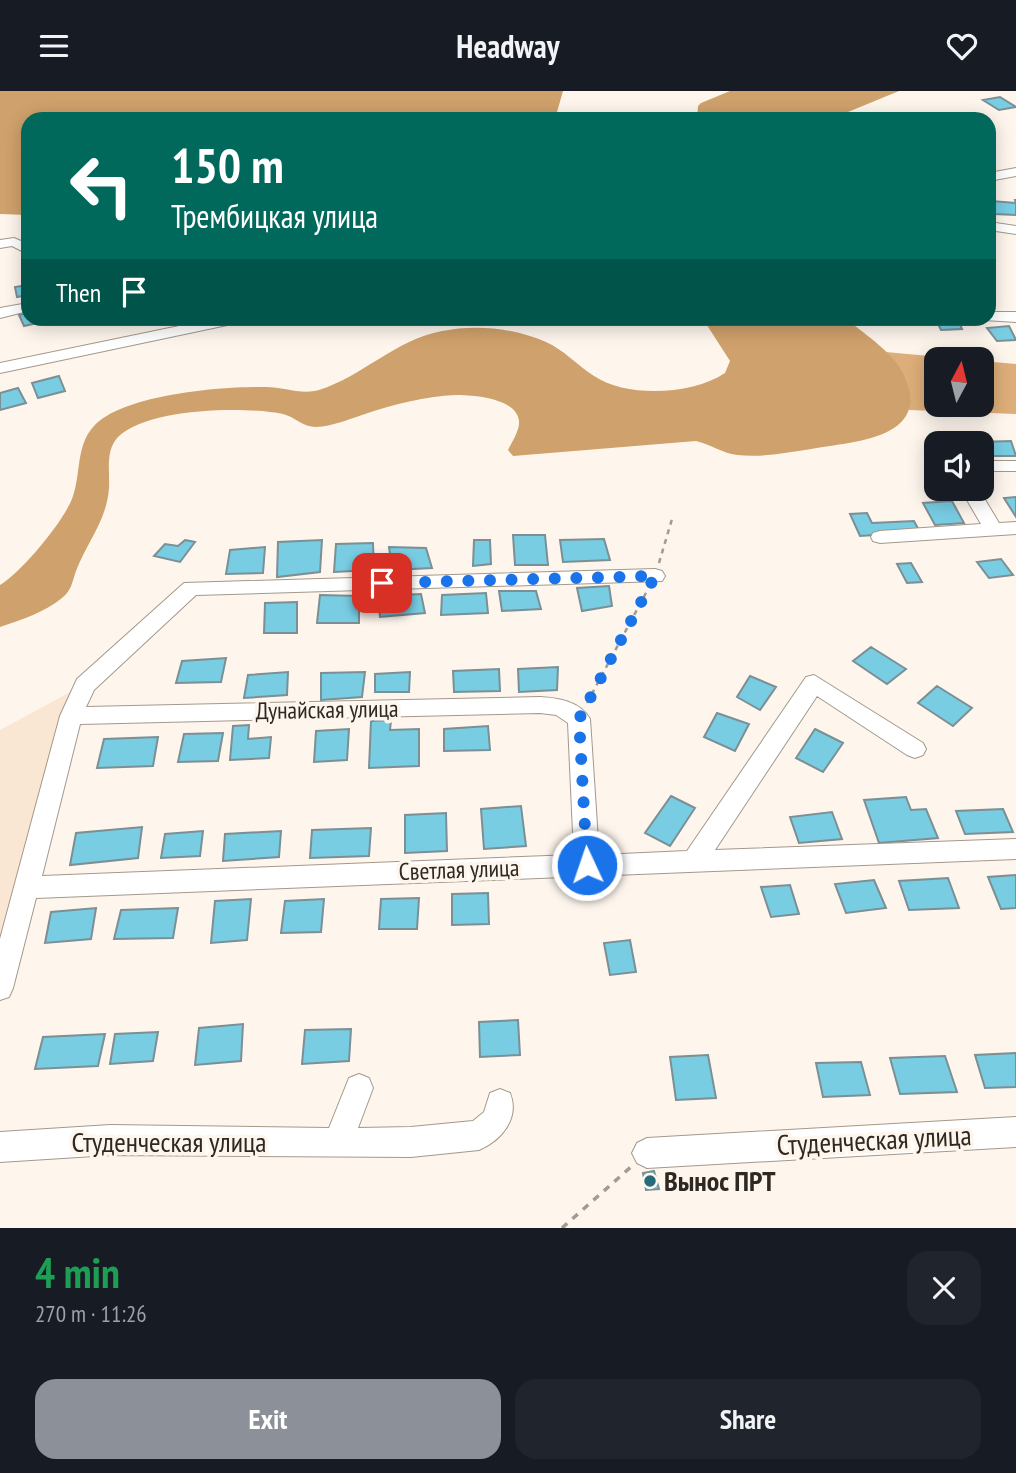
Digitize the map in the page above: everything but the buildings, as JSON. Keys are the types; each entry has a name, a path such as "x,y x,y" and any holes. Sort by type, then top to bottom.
{"street":[{"path":"996,176 1016,172"},
{"path":"996,227 1016,230"},
{"path":"0,244 14,242 21,246"},
{"path":"0,313 21,308"},
{"path":"996,317 1016,317"},
{"path":"0,368 199,326"},
{"path":"994,466 1016,466"},
{"path":"977,501 993,529"},
{"path":"880,537 1016,528"},
{"path":"0,988 71,716 85,685 191,588 655,576"},
{"path":"694,861 814,683 915,749"},
{"name":"Дунайская улица","path":"71,716 540,705 561,707 579,719"},
{"path":"579,719 587,865"},
{"name":"Светлая улица","path":"27,887 1016,849"},
{"path":"338,1143 359,1088"},
{"name":"Студенческая улица","path":"0,1147 110,1140 411,1142 479,1135 496,1120 500,1103"},
{"name":"Студенческая улица","path":"647,1153 1016,1132"}],"path":[{"path":"579,719 655,576 672,519"},
{"path":"562,1228 647,1153"}],"shaded area":[{"path":"0,91 563,91 557,112 21,112 21,215 0,214"},
{"path":"730,91 899,91 848,112 698,112 701,103"},
{"path":"708,326 856,326 880,346 901,370 910,399 907,414 898,425 867,439 757,456 732,454 696,441 513,456 508,450 518,428 516,413 511,407 493,399 464,395 408,402 316,427 283,414 245,410 197,412 151,420 132,427 118,437 111,448 105,510 80,560 68,592 40,611 0,627 0,585 30,558 69,506 88,434 108,415 127,406 175,394 225,388 266,387 306,392 319,390 350,376 409,342 442,331 468,328 508,331 534,337 559,349 594,376 608,383 641,391 695,386 725,373 730,361"},
{"path":"886,352 924,356 924,411 909,410"},
{"path":"994,362 1016,364 1016,414 994,413"},
{"path":"74,690 0,954 0,730"}],"place":[{"name":"Вынос ПРТ","path":"650,1181"}],"route":[{"path":"382,583 655,576 579,719 587,865"}]}
